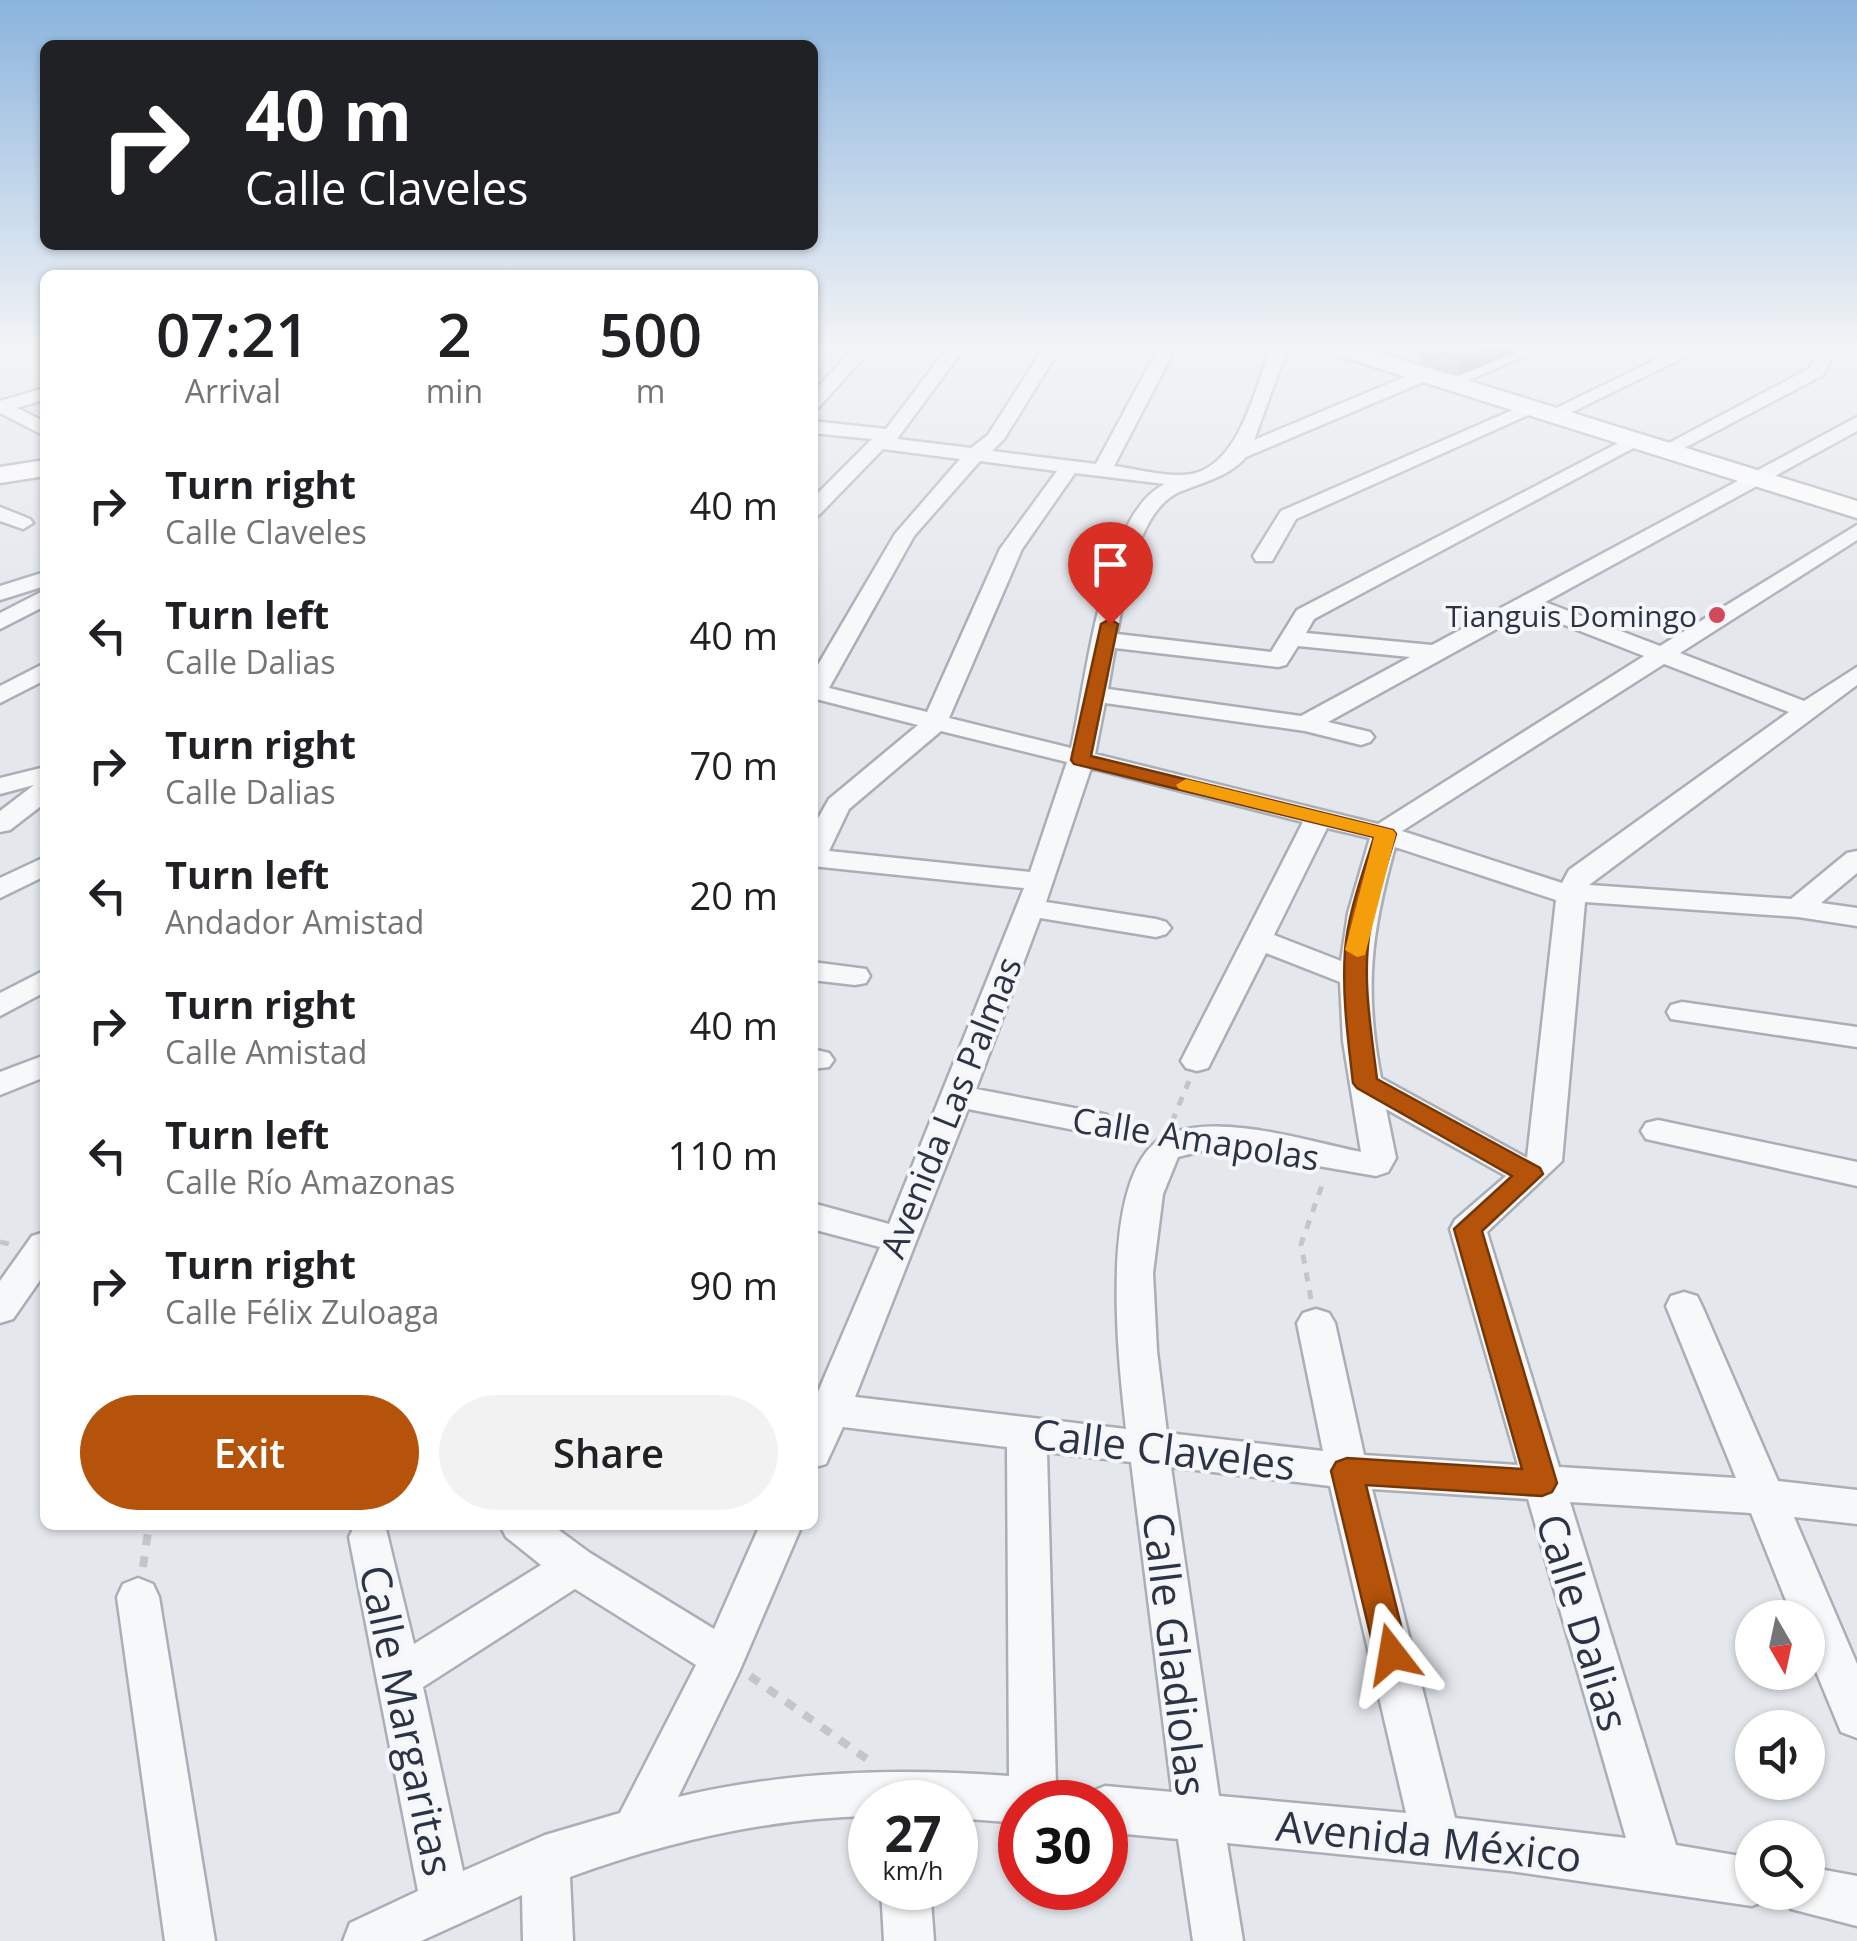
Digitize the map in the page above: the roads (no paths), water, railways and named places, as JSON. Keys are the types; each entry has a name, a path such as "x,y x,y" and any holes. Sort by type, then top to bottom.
{"main road":[{"path":"1606,438 1857,514"},
{"path":"1624,438 1753,481"},
{"path":"0,475 40,469"}],"street":[{"path":"877,438 1194,482"},
{"path":"818,684 904,534 996,438"},
{"path":"1102,470 1120,438"},
{"path":"1239,453 1245,438"},
{"name":"Avenida Las Palmas","path":"818,1439 957,1096 1081,760 1126,554 1148,506 1161,495 1226,466 1239,453 1274,438"},
{"path":"1264,556 1288,515 1472,438"},
{"path":"1666,450 1690,438"},
{"path":"1305,724 1830,438"},
{"path":"818,505 886,439"},
{"path":"1106,640 1278,660 1304,615 1629,446"},
{"path":"818,845 838,805 934,724 1012,549 1070,466"},
{"path":"0,513 22,523"},
{"path":"1857,532 1402,817 1385,834 1360,924 1355,978 1366,1083 1530,1174 1545,1161 1571,895 1579,876 1857,674"},
{"path":"0,593 40,581"},
{"path":"0,622 40,600"},
{"path":"1528,604 1808,711"},
{"path":"1290,638 1437,652"},
{"path":"0,696 40,673"},
{"path":"818,692 1385,834 1530,886 1571,895 1798,908 1857,917"},
{"path":"1093,694 1305,724 1361,737"},
{"path":"0,786 40,776"},
{"path":"0,824 40,794"},
{"path":"1198,1061 1320,817"},
{"path":"818,858 1033,895 1156,928"},
{"path":"1798,908 1857,860"},
{"path":"0,890 40,868"},
{"path":"1257,939 1355,978"},
{"path":"818,971 855,976"},
{"path":"0,1006 40,982"},
{"path":"1682,1012 1857,1037"},
{"path":"0,1084 40,1067"},
{"name":"Calle Amapolas","path":"1170,1140 1213,1138 1366,1166 1376,1164 1379,1158 1366,1083"},
{"name":"Calle Amapolas","path":"957,1096 1095,1123"},
{"path":"1658,1132 1857,1174"},
{"name":"Calle Gladiolas","path":"1170,1140 1157,1161 1140,1220 1135,1291 1150,1446 1198,1818 1218,1941"},
{"name":"Calle Dalias","path":"1530,1174 1468,1229 1658,1865"},
{"path":"818,1218 898,1239"},
{"path":"0,1309 40,1252"},
{"path":"1684,1306 1857,1717"},
{"path":"1316,1323 1347,1471 1436,1838"},
{"name":"Calle Claveles","path":"831,1410 1347,1471 1764,1497 1857,1507"},
{"path":"1027,1431 1033,1780"},
{"path":"529,1530 576,1566 723,1658"},
{"path":"637,1828 723,1658 779,1530"},
{"name":"Calle Margaritas","path":"370,1537 445,1902"},
{"path":"399,1678 576,1566"},
{"path":"138,1596 190,1941"},
{"path":"368,1941 445,1902 544,1860 637,1828 790,1799 848,1798"},
{"name":"Avenida México","path":"1128,1811 1436,1838 1658,1865 1735,1879"},
{"path":"544,1860 548,1941"},
{"path":"1825,1895 1857,1901"},
{"path":"907,1910 909,1941"}],"place":[{"name":"Tianguis Domingo","path":"1717,615"}]}
